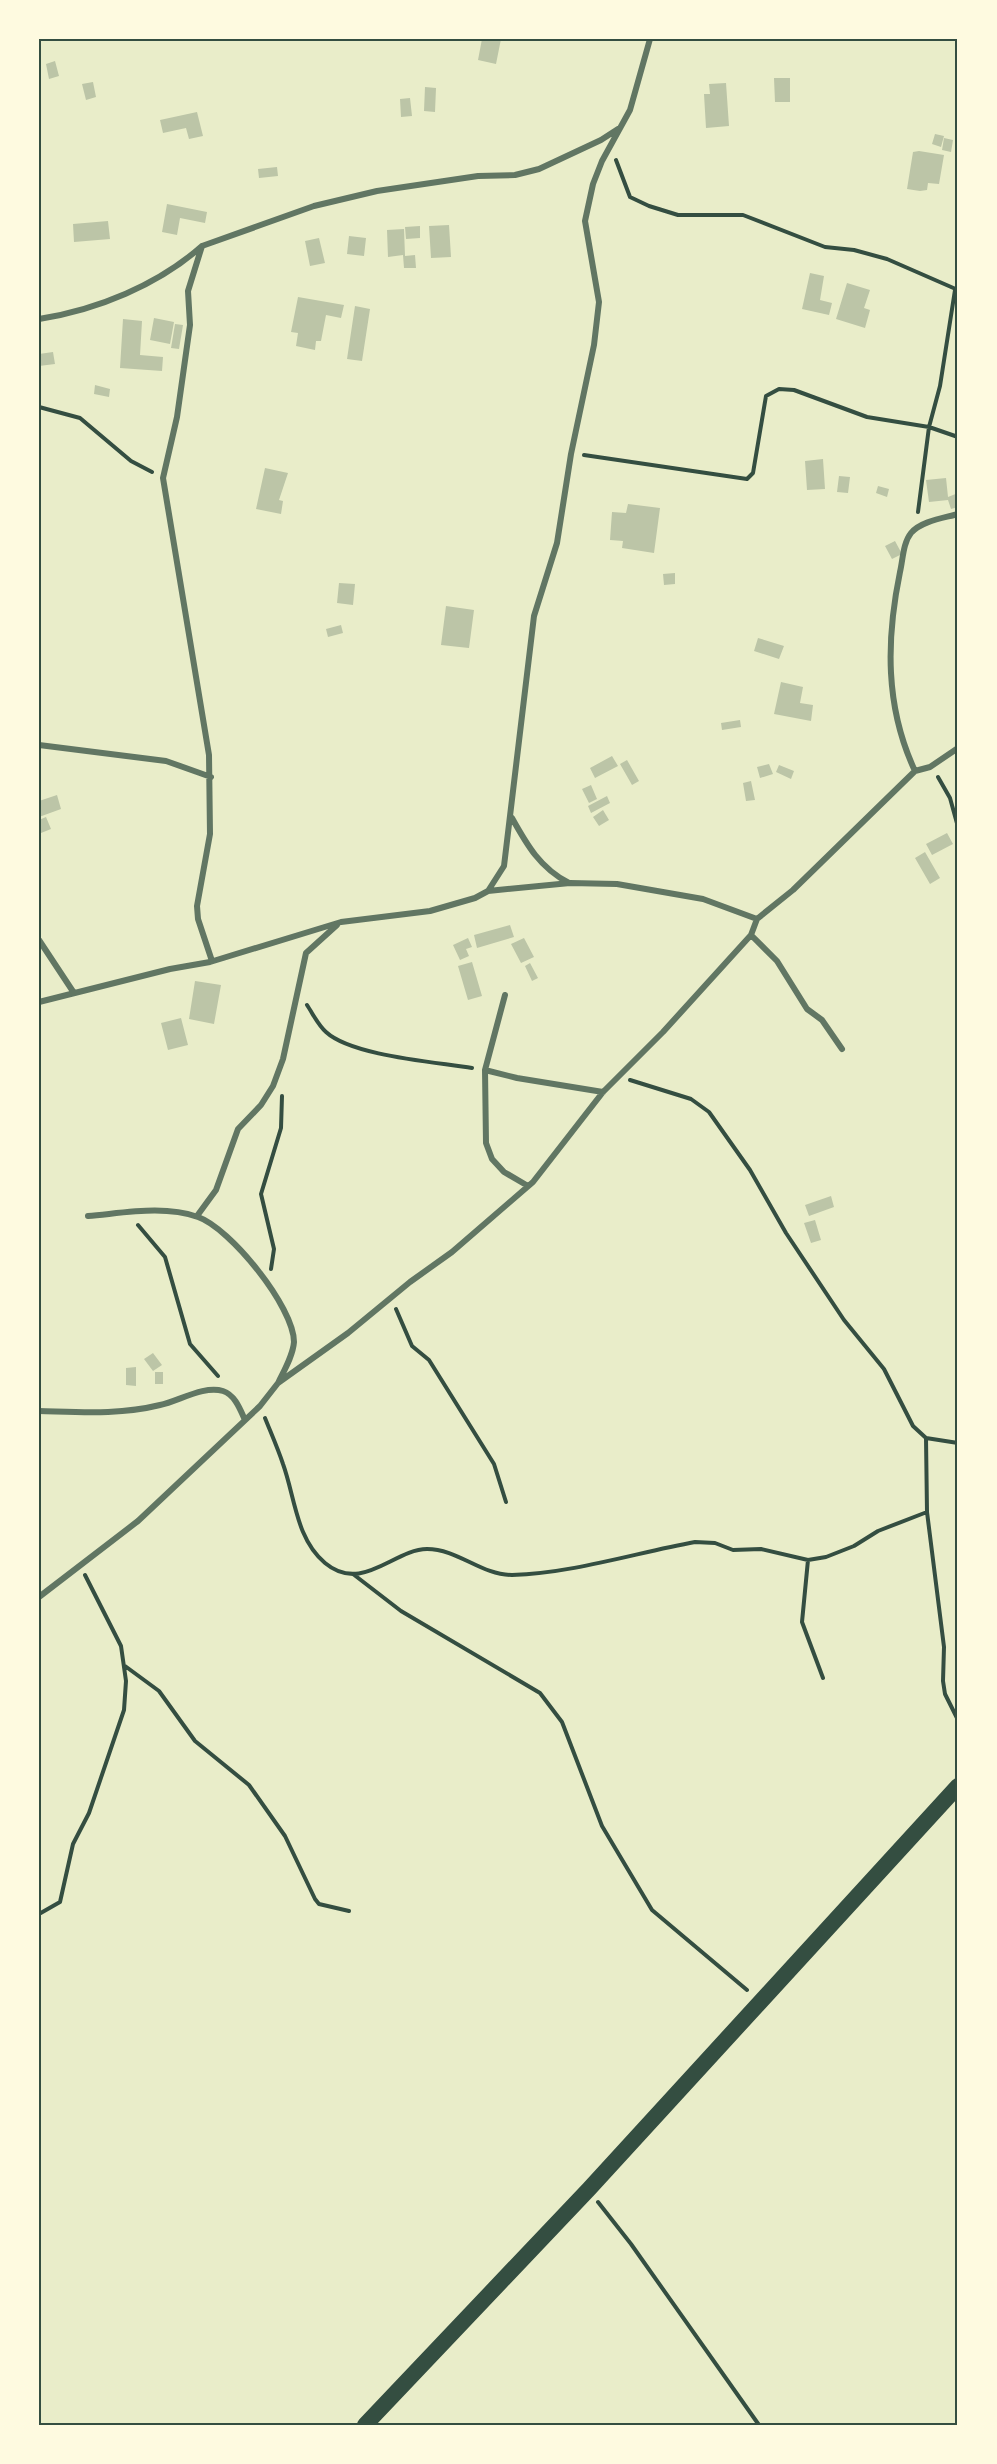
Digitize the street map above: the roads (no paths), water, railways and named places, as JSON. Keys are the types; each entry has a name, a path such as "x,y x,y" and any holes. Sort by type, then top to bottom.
{"highway":[{"path":"365,2425 589,2189 958,1786"}],"street":[{"path":"488,891 504,866 529,643 534,616 557,543 571,454 594,345 599,302 585,221 593,184 630,110 650,39"},
{"path":"39,319 125,295 190,256 202,246 314,206 377,191 477,177 515,175 539,169 601,140 620,127"},
{"path":"202,246 188,291 190,325 177,417 164,478 211,777 210,834 197,906 198,919 212,961"},
{"path":"915,771 904,744 890,685 889,661 897,589 905,544 912,532 922,525 958,514"},
{"path":"39,745 156,759 211,777"},
{"path":"39,1597 138,1521 260,1406 278,1383 348,1333 452,1252 528,1186 603,1092 663,1032 751,935 757,919 793,890 915,771 930,767 958,748"},
{"path":"511,817 540,864 552,875 570,883"},
{"path":"39,1002 212,961 341,922 430,911 475,898 488,891 570,883 645,887 703,899 757,919"},
{"path":"196,1216 216,1190 238,1129 261,1105 273,1086 283,1059 306,953 341,922"},
{"path":"751,935 777,961 807,1009 822,1020 842,1049"},
{"path":"39,940 74,993"},
{"path":"505,995 485,1070 486,1143 504,1172 528,1186"},
{"path":"485,1070 517,1078 603,1092"},
{"path":"88,1216 160,1210 196,1216 214,1226 254,1265 279,1297 294,1341 278,1383"},
{"path":"39,1411 122,1412 170,1403 203,1391 221,1390 230,1395 245,1420"}]}
